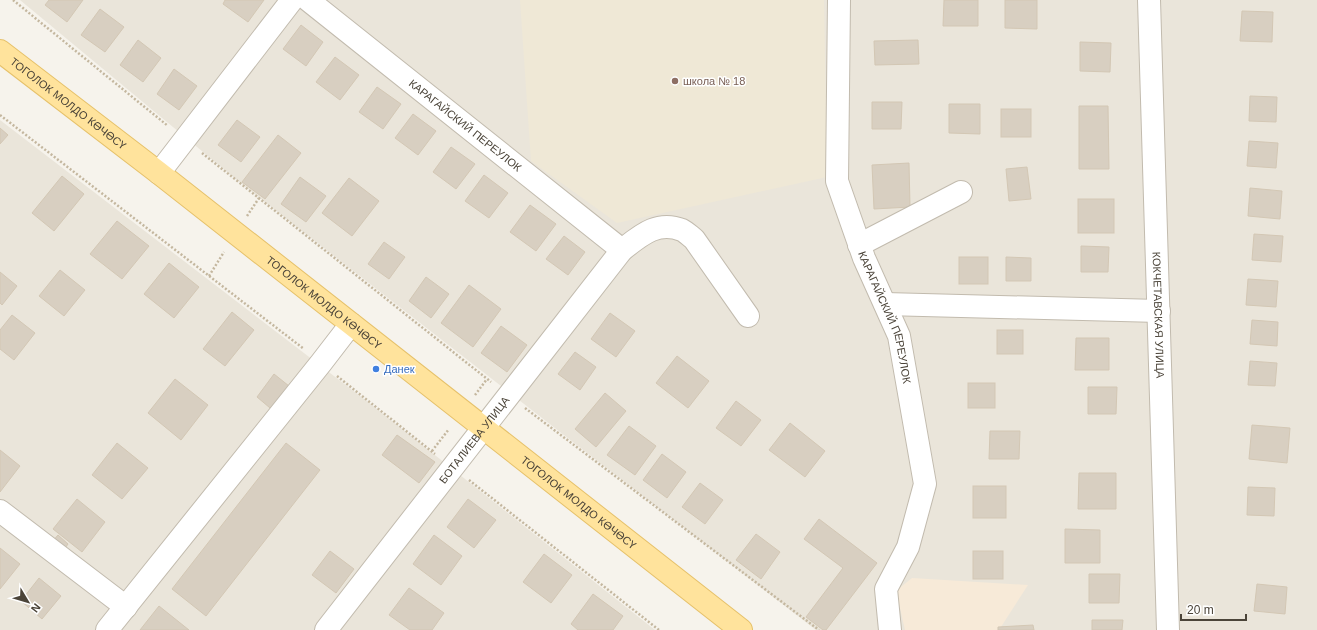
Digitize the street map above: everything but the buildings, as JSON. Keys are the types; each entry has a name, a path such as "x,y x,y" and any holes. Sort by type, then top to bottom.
{"main road":[{"name":"ТОГОЛОК МОЛДО КӨЧӨСҮ","path":"0,51 159,173 483,429 741,630"}],"street":[{"path":"159,173 292,0"},
{"name":"КАРАГАЙСКИЙ ПЕРЕУЛОК","path":"308,0 622,250"},
{"name":"КАРАГАЙСКИЙ ПЕРЕУЛОК","path":"839,0 837,182 859,245 899,336 925,484 908,547 886,589 890,630"},
{"name":"КОКЧЕТАВСКАЯ УЛИЦА","path":"1149,0 1168,630"},
{"path":"859,245 961,192"},
{"name":"БОТАЛИЕВА УЛИЦА","path":"326,630 622,250 644,233 652,229 669,227 682,230 694,239 748,316"},
{"path":"885,304 1159,311"},
{"path":"108,630 351,324"},
{"path":"0,511 126,607"}],"path":[{"path":"13,0 508,396 819,630"}],"shaded area":[{"path":"20,0 1317,0 1317,630 816,630 238,181"},
{"name":"школа № 18","path":"520,0 824,0 827,177 617,223 531,161"},
{"path":"0,120 377,409 655,630 0,630"},
{"path":"912,578 1028,585 999,630 905,630 896,591"}],"place":[{"name":"школа № 18","path":"675,81"},
{"name":"Данек","path":"376,369"}]}
